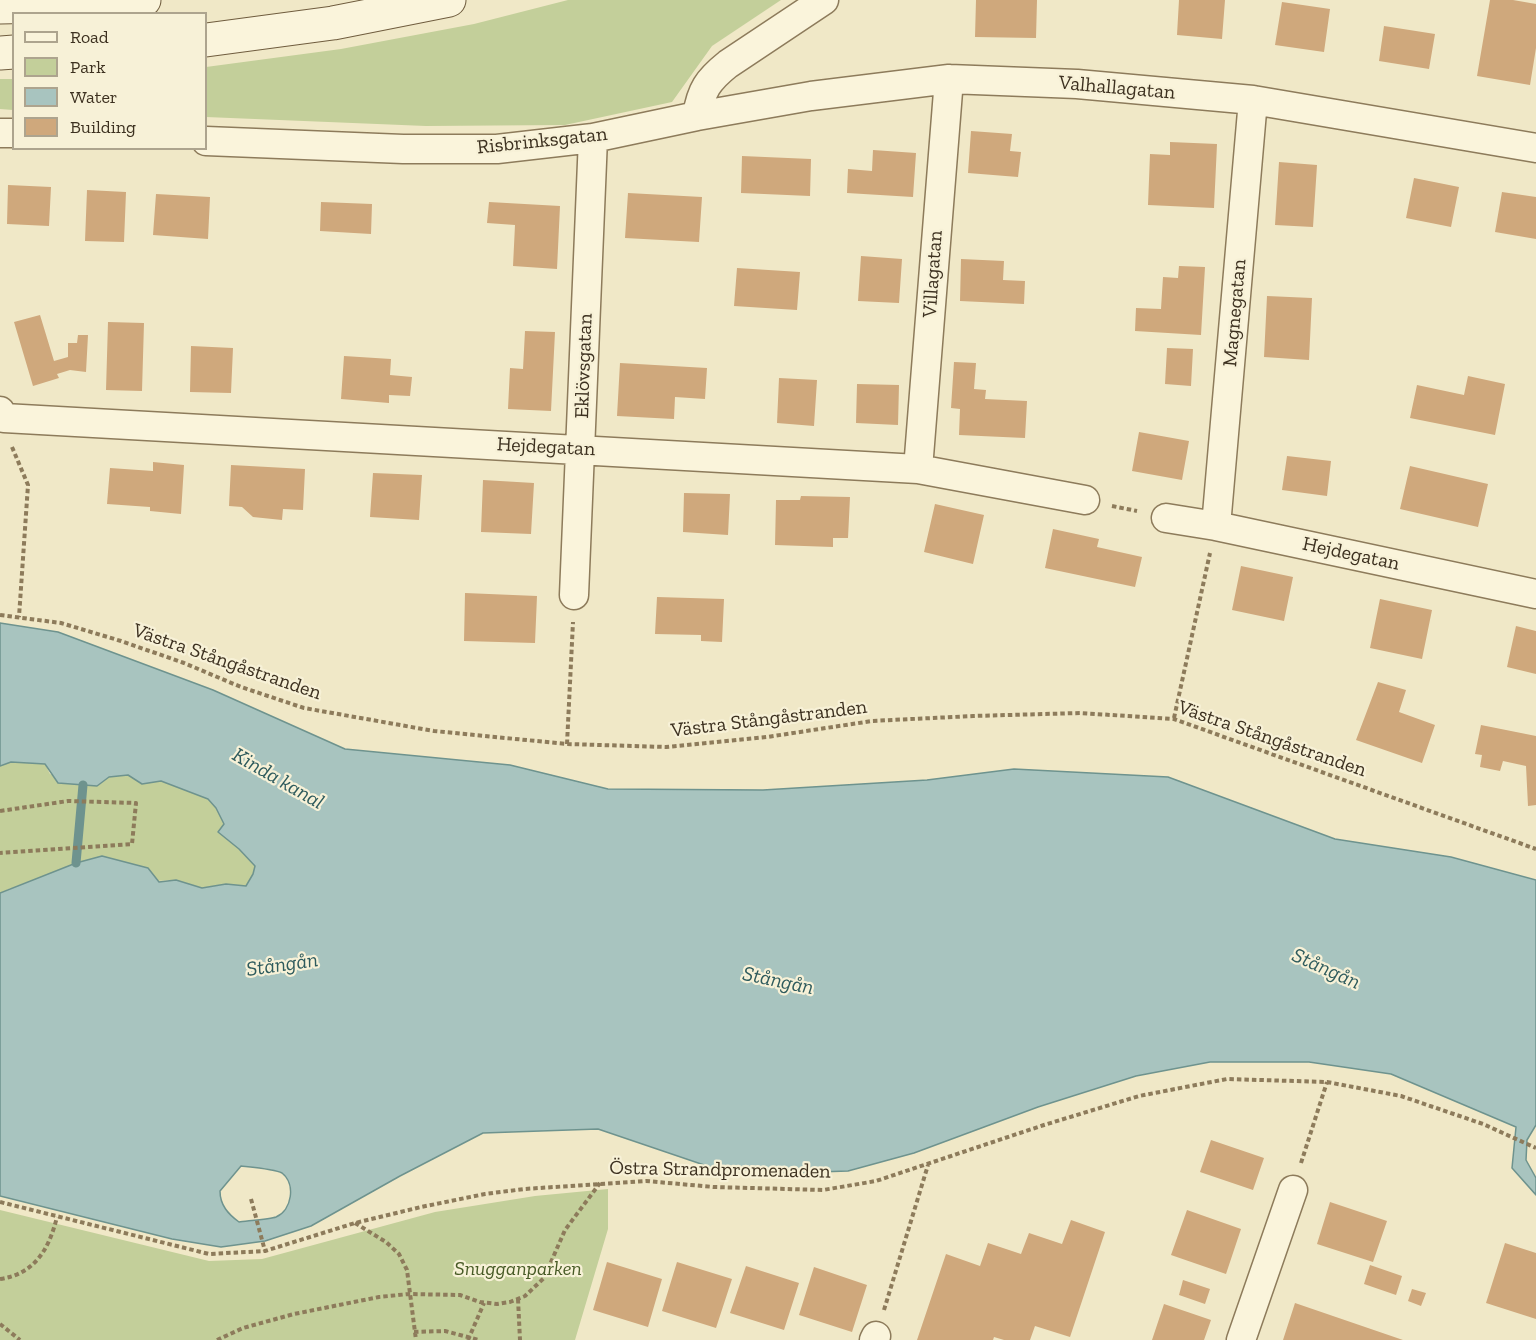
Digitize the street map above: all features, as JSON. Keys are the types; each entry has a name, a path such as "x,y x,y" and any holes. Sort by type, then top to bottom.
{"main road":[{"path":"0,7 89,5 144,0"},
{"path":"207,40 333,22 449,0"}],"street":[{"path":"697,116 703,90 714,75 824,0"},
{"name":"Valhallagatan","path":"697,116 811,96 949,79 1066,83 1253,100 1536,148"},
{"name":"Villagatan","path":"918,469 949,79"},
{"name":"Magnegatan","path":"1216,526 1253,100"},
{"name":"Risbrinksgatan","path":"207,141 403,149 497,149 593,138 697,116"},
{"name":"Eklövsgatan","path":"574,595 593,138"},
{"name":"Hejdegatan","path":"2,414 918,469 1085,500"},
{"name":"Hejdegatan","path":"1166,518 1216,526 1536,594"},
{"path":"1241,1340 1293,1190"}],"path":[{"path":"2,414 8,438 28,485 19,617"},
{"path":"1085,500 1166,518"},
{"path":"1174,718 1216,526"},
{"name":"Västra Stångåstranden","path":"0,615 60,623 121,641 304,708 434,731 567,744 666,747 767,737 872,721 973,716 1080,713 1174,718 1536,849"},
{"path":"567,744 572,637"},
{"path":"0,811 68,801 136,803 132,844 0,853"},
{"name":"Östra Strandpromenaden","path":"0,1202 209,1254 265,1251 355,1223 484,1194 646,1181 714,1187 823,1190 876,1180 928,1165 1044,1125 1139,1096 1227,1080 1327,1082 1401,1096 1483,1124 1534,1147"},
{"path":"1293,1190 1327,1082"},
{"path":"890,1293 928,1165"},
{"path":"218,1340 243,1328 294,1314 409,1294 459,1295 484,1303 497,1304 518,1299 536,1288 544,1278 565,1230 600,1184"},
{"path":"251,1199 265,1251"},
{"path":"0,1279 25,1272 38,1261 52,1238 57,1217"},
{"path":"355,1223 386,1242 399,1254 407,1270 416,1340"},
{"path":"518,1299 520,1340"},
{"path":"468,1338 484,1303"},
{"path":"0,1324 20,1340"},
{"path":"414,1332 445,1331 479,1340"}],"green space":[{"path":"568,0 781,0 712,46 672,102 565,125 426,126 207,117 207,67 341,49 474,24"},
{"path":"0,79 12,79 12,110 0,109"},
{"path":"11,762 45,764 50,774 97,786 109,777 128,775 142,784 161,781 208,799 216,808 239,849 255,866 253,874 246,886 226,884 202,888 176,880 11,888 0,893 0,766"},
{"name":"Snugganparken","path":"608,1189 608,1229 575,1340 0,1340 0,1210 209,1261 262,1259 435,1212 535,1196"}],"water":[{"path":"0,623 58,632 213,690 345,749 510,765 608,789 763,790 927,780 1014,769 1168,777 1335,839 1451,857 1536,880 1536,1125 1527,1140 1526,1160 1536,1178 1536,1195 1512,1168 1516,1127 1391,1074 1309,1062 1210,1062 1136,1076 1038,1107 914,1153 848,1171 788,1173 710,1167 598,1129 483,1133 311,1226 265,1241 221,1247 172,1239 0,1196 0,893 76,863 102,856 148,868 159,882 176,880 202,888 226,884 246,886 255,866 218,832 224,824 216,808 208,799 161,781 142,784 128,775 109,777 97,786 58,783 45,764 11,762 0,766","holes":["241,1166 282,1173 289,1184 290,1196 289,1203 281,1214 273,1218 239,1222 228,1212 221,1201 220,1191"]}],"building":[{"path":"976,0 1037,0 1036,38 975,37"},
{"path":"1179,0 1225,0 1222,39 1177,35"},
{"path":"1490,0 1513,0 1536,4 1536,48 1530,85 1477,76"},
{"path":"1282,2 1330,9 1324,52 1275,45"},
{"path":"1384,26 1435,34 1429,69 1379,61"},
{"path":"971,131 1012,134 1010,151 1021,152 1018,177 968,173"},
{"path":"1170,142 1217,144 1214,208 1148,205 1150,154 1170,155"},
{"path":"873,150 916,153 913,197 847,193 848,169 872,171"},
{"path":"742,156 811,159 810,196 741,193"},
{"path":"1279,162 1317,165 1313,227 1275,225"},
{"path":"1414,178 1459,187 1451,227 1406,218"},
{"path":"8,185 51,187 49,226 7,224"},
{"path":"87,190 126,192 124,242 85,241"},
{"path":"1502,192 1536,197 1536,239 1495,232"},
{"path":"628,193 702,197 699,242 625,238"},
{"path":"156,194 210,197 208,239 153,235"},
{"path":"321,202 372,204 371,234 320,231"},
{"path":"489,202 560,206 557,269 513,266 515,225 487,223"},
{"path":"861,256 902,259 899,303 858,301"},
{"path":"961,259 1004,261 1003,280 1025,281 1024,304 960,301"},
{"path":"1179,266 1205,267 1201,335 1135,331 1136,308 1161,309 1163,277 1178,278"},
{"path":"737,268 800,272 797,310 734,306"},
{"path":"1267,296 1312,298 1309,360 1264,357"},
{"path":"40,315 54,361 68,357 68,343 77,343 78,335 88,335 86,372 70,370 57,374 59,378 33,386 14,322"},
{"path":"108,322 144,323 142,391 106,390"},
{"path":"525,331 555,332 551,411 508,409 510,368 523,369"},
{"path":"191,346 233,348 231,393 190,392"},
{"path":"1167,348 1193,349 1191,386 1165,384"},
{"path":"344,356 391,359 390,375 412,377 410,396 389,395 389,403 341,399"},
{"path":"954,362 976,363 974,389 986,390 985,399 1027,401 1025,438 959,435 960,409 951,408"},
{"path":"620,363 707,368 705,399 675,397 674,419 617,416"},
{"path":"1468,376 1505,384 1495,435 1410,418 1417,385 1464,395"},
{"path":"779,378 817,380 814,426 777,423"},
{"path":"857,384 899,385 898,425 856,423"},
{"path":"1139,432 1189,441 1182,480 1132,471"},
{"path":"1287,456 1331,461 1327,496 1282,490"},
{"path":"153,462 184,465 181,514 150,511 150,507 107,504 110,468 153,471"},
{"path":"231,465 305,469 303,510 283,509 282,520 253,517 242,507 229,506"},
{"path":"1410,466 1488,484 1478,527 1400,509"},
{"path":"373,473 422,475 419,520 370,517"},
{"path":"483,480 534,483 531,534 481,532"},
{"path":"684,493 730,494 728,535 683,532"},
{"path":"801,496 850,497 848,538 833,538 833,547 775,545 776,500 800,500"},
{"path":"935,504 984,515 973,564 924,552"},
{"path":"1053,529 1099,539 1097,547 1142,557 1135,587 1045,568"},
{"path":"1241,566 1293,577 1284,621 1232,610"},
{"path":"465,593 537,596 535,643 464,641"},
{"path":"657,597 724,599 722,642 701,641 701,635 655,634"},
{"path":"1380,599 1432,610 1422,659 1370,648"},
{"path":"1516,626 1536,631 1536,674 1507,667"},
{"path":"1378,682 1406,690 1399,712 1435,725 1422,763 1356,740"},
{"path":"1481,725 1536,736 1536,805 1528,806 1526,766 1503,761 1500,771 1480,767 1482,755 1475,754"},
{"path":"1211,1140 1264,1158 1253,1190 1200,1172"},
{"path":"1330,1202 1387,1221 1373,1262 1317,1244"},
{"path":"1187,1210 1241,1229 1226,1274 1171,1255"},
{"path":"1071,1220 1105,1232 1070,1337 1035,1326 1030,1340 1004,1340 994,1337 993,1340 917,1340 946,1254 980,1266 988,1243 1021,1254 1029,1233 1062,1244"},
{"path":"1505,1243 1536,1253 1536,1319 1486,1303"},
{"path":"607,1262 662,1279 648,1327 593,1310"},
{"path":"677,1262 732,1279 716,1328 662,1311"},
{"path":"1370,1265 1402,1276 1396,1295 1364,1284"},
{"path":"746,1266 799,1283 784,1330 730,1313"},
{"path":"814,1267 867,1285 852,1332 799,1315"},
{"path":"1183,1280 1210,1289 1205,1304 1179,1295"},
{"path":"1412,1289 1426,1293 1421,1306 1408,1301"},
{"path":"1295,1303 1403,1340 1283,1340"},
{"path":"1164,1304 1211,1320 1204,1340 1152,1340"}],"waterway":[{"path":"76,863 83,785"}],"water label":[{"name":"Kinda kanal","path":"278,779"},
{"name":"Stångån","path":"282,965"},
{"name":"Stångån","path":"1326,969"},
{"name":"Stångån","path":"778,981"}]}
